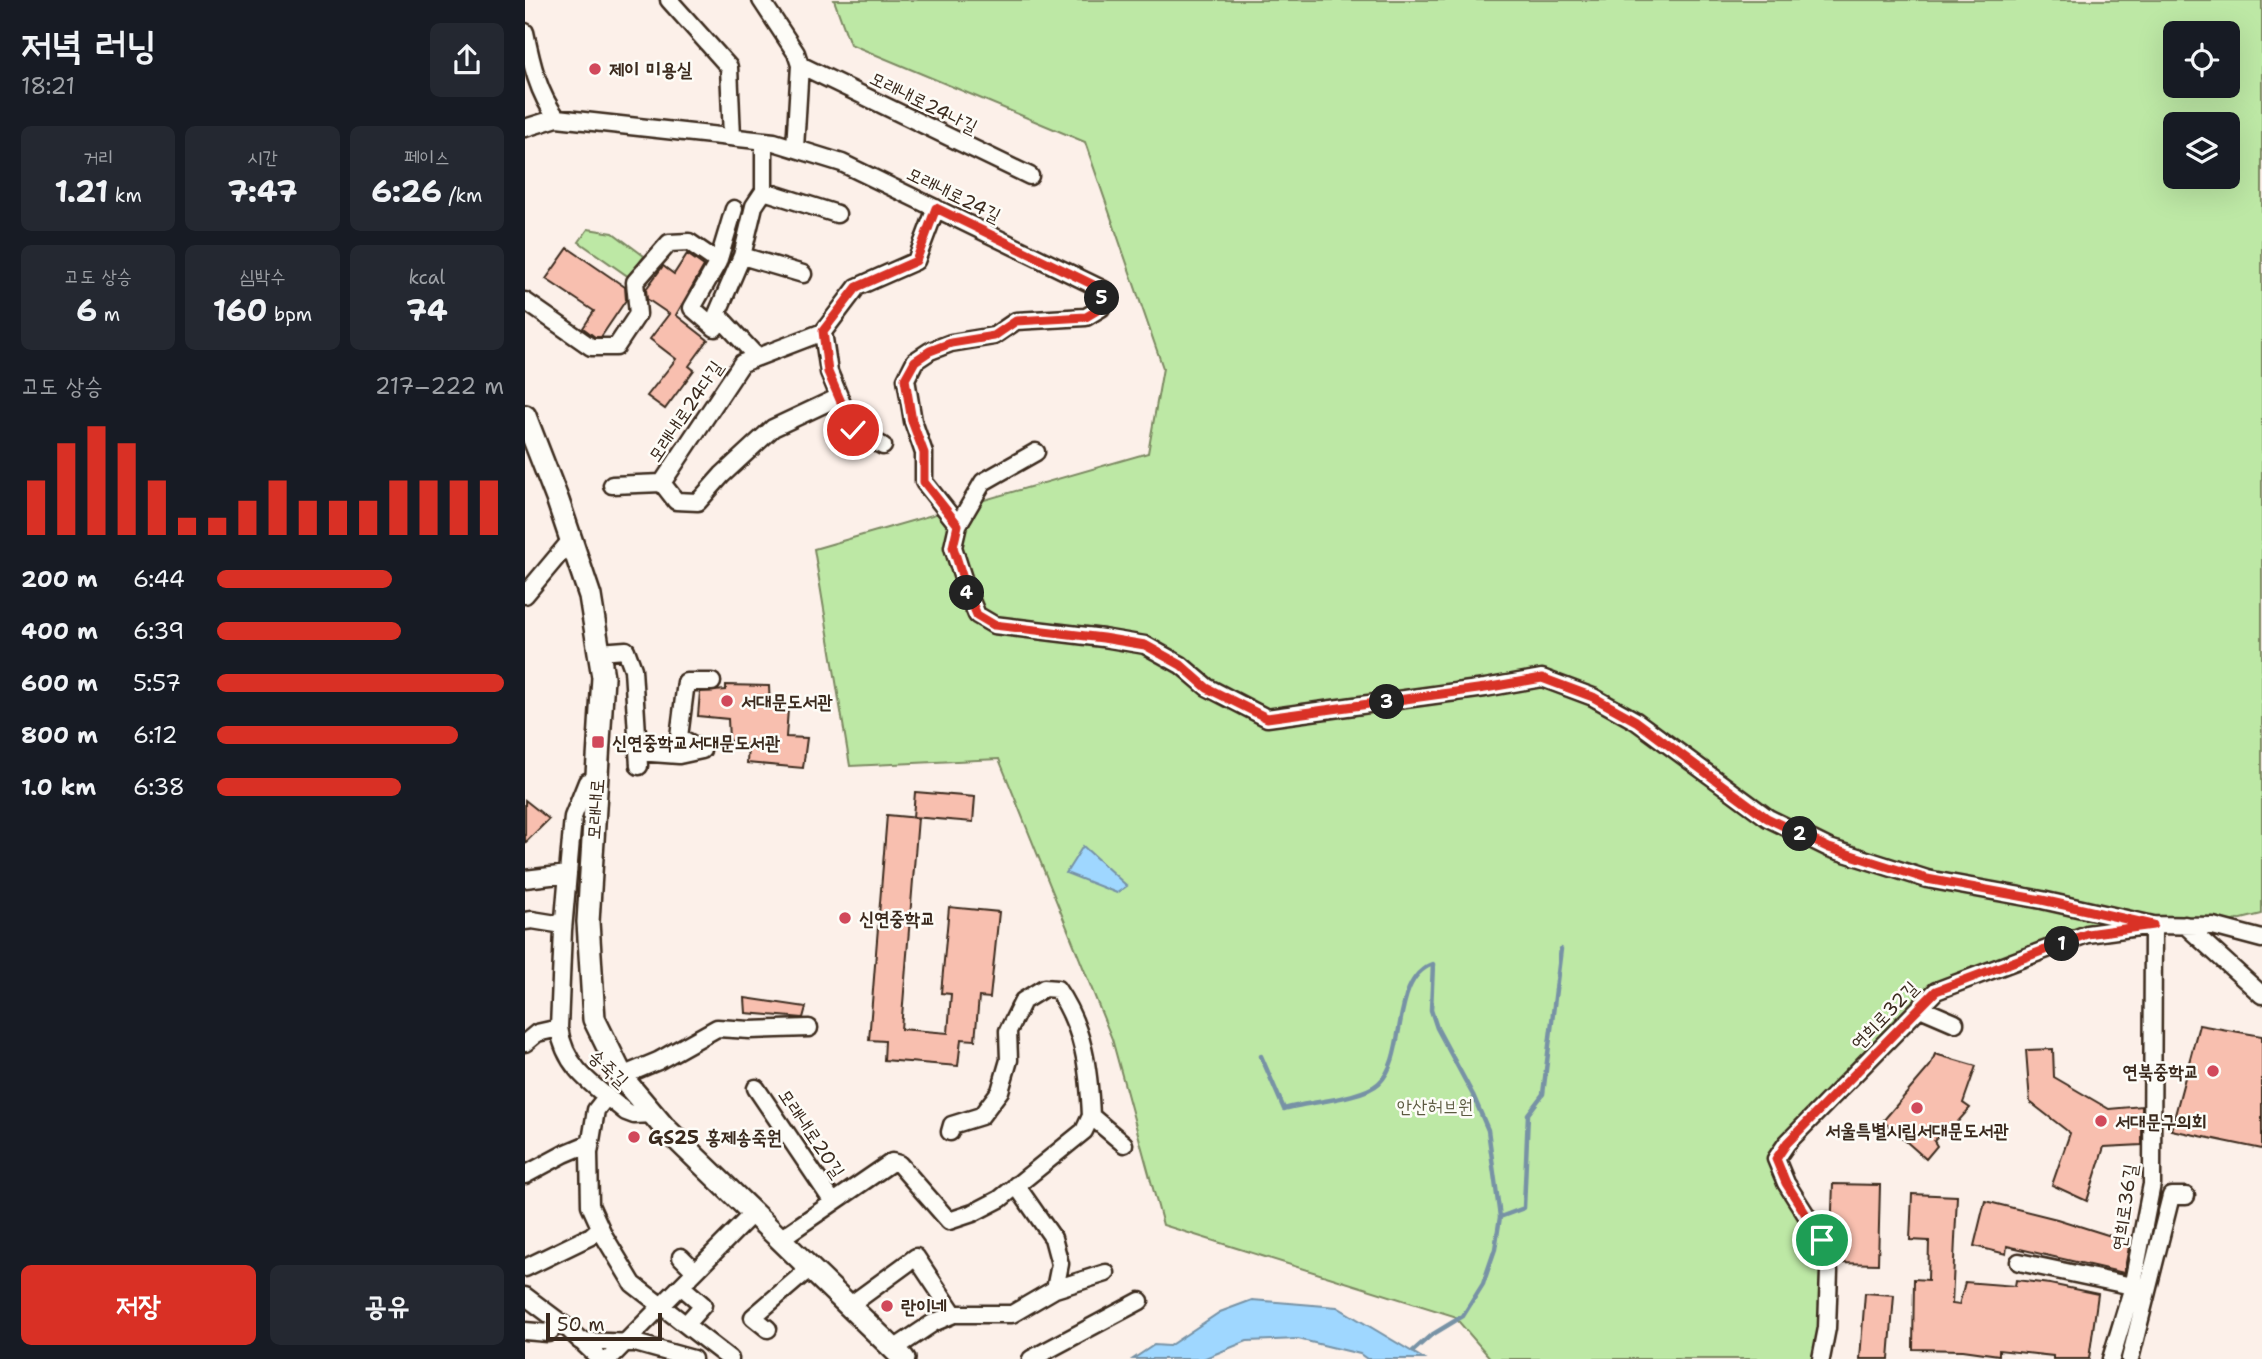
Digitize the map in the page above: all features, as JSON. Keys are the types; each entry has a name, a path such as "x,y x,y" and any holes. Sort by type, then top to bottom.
{"main road":[{"name":"모래내로","path":"525,416 590,596 603,677 591,782 587,922 594,1019 622,1076 663,1126 899,1354"}],"street":[{"path":"669,0 729,67 732,137"},
{"path":"761,0 796,53 800,65 795,148"},
{"path":"525,32 527,56 546,105 557,118"},
{"name":"모래내로24나길","path":"800,65 1030,176"},
{"name":"모래내로24길","path":"525,128 557,118 765,141 795,148 842,163 1104,290 1101,308 1086,317 1016,321 994,336 951,343 930,351 915,361 905,379 912,421 924,453 924,482 958,525"},
{"path":"757,358 717,314 742,256 754,206 764,191 765,141"},
{"path":"764,191 837,214"},
{"path":"883,446 853,430 828,372 823,331 857,287 916,261 936,208"},
{"path":"715,328 692,308 718,262 734,209"},
{"path":"525,301 591,347 616,347 638,314 635,282 669,243 689,242 718,262"},
{"path":"742,256 803,274"},
{"name":"모래내로24다길","path":"662,483 743,363 823,331"},
{"name":"모래내로24다길","path":"662,483 676,501 698,502 722,475 773,428 839,397"},
{"path":"1036,452 983,482 958,525 953,547 967,591 977,615 994,625 1145,645 1181,665 1207,688 1267,718 1542,678 1593,697 1636,721 1767,818 1829,848 1927,879 2042,900 2153,925"},
{"name":"모래내로24다길","path":"612,485 662,483"},
{"path":"525,595 571,540"},
{"path":"599,652 626,650 633,669 638,759 702,750 679,737 686,682 712,682"},
{"path":"569,782 591,782"},
{"name":"송죽길","path":"591,782 573,817 563,925 559,1028 562,1047 576,1071 626,1112 634,1115 653,1114"},
{"path":"525,879 568,874"},
{"path":"525,921 563,925"},
{"name":"연희로32길","path":"1821,1359 1828,1328 1829,1271 1825,1251 1822,1240 1786,1183 1776,1159 1787,1143 1936,991 2087,934 2153,925 2185,925 2213,926 2262,939"},
{"name":"연희로36길","path":"2111,1359 2132,1286 2152,1184 2153,925"},
{"path":"2185,925 2262,995"},
{"path":"950,1132 952,1125 981,1116 1000,1091 1009,1060 1008,1031 1024,1002 1044,988 1057,989 1070,1008 1082,1037 1091,1116 1124,1144"},
{"path":"1920,1008 1955,1023"},
{"path":"527,1036 559,1028"},
{"path":"622,1076 658,1061 717,1028 809,1028"},
{"name":"모래내로20길","path":"756,1088 833,1202"},
{"path":"607,1096 596,1110 590,1143 590,1205 600,1228 633,1284 686,1324 712,1352 730,1359"},
{"name":"모래내로20길","path":"780,1239 892,1162 899,1164 949,1221 973,1213 1000,1199 1084,1131 1091,1116"},
{"path":"525,1175 590,1143"},
{"path":"1016,1185 1053,1238 1060,1265 1055,1289"},
{"path":"2130,1359 2171,1196 2186,1196"},
{"path":"609,1359 753,1213"},
{"path":"525,1268 591,1236 600,1228"},
{"path":"681,1257 695,1271"},
{"path":"849,1306 916,1258 954,1314"},
{"path":"2019,1262 2132,1286"},
{"path":"768,1329 753,1317 810,1268"},
{"path":"899,1354 933,1324 954,1314 1012,1314 1055,1289 1106,1273"},
{"path":"681,1286 703,1305 686,1324"},
{"path":"525,1296 560,1322 600,1359"},
{"path":"1031,1359 1140,1301"},
{"path":"525,1331 548,1333 560,1322"},
{"path":"580,1341 635,1343 693,1359"}],"green space":[{"name":"안산허브원","path":"834,0 2262,0 2262,914 2213,926 2087,934 1936,991 1776,1159 1822,1240 1821,1359 1491,1359 1454,1316 1163,1225 1112,1039 999,759 850,766 814,549 1148,453 1163,368 1085,142 850,44"},
{"path":"588,229 613,233 644,256 629,277 579,242"}],"water":[{"path":"1083,846 1127,886 1117,893 1066,873"},
{"path":"1252,1300 1337,1307 1424,1359 1367,1359 1360,1354 1298,1339 1247,1341 1203,1359 1133,1359 1154,1345 1169,1346 1220,1312"}],"building":[{"path":"568,248 625,287 626,300 601,337 595,337 583,328 594,311 546,279"},
{"path":"687,254 704,266 676,315 708,340 689,366 694,370 665,409 647,396 676,359 650,339 669,314 647,299 646,289 663,266 674,274"},
{"path":"726,685 769,686 770,707 788,709 786,737 807,738 803,768 747,763 748,744 736,745 729,740 728,719 698,716 700,692 726,690"},
{"path":"915,792 975,797 973,822 913,817"},
{"path":"525,800 549,819 525,843"},
{"name":"신연중학교","path":"887,815 918,818 901,1029 948,1033 951,994 941,993 949,907 999,912 990,998 979,997 975,1040 961,1039 958,1066 884,1060 885,1041 869,1040"},
{"path":"745,998 806,1007 803,1018 746,1013"},
{"name":"연북중학교","path":"2199,1025 2262,1036 2262,1149 2171,1130"},
{"name":"서대문구의회","path":"2053,1049 2054,1077 2109,1109 2142,1106 2142,1145 2104,1147 2087,1201 2052,1185 2070,1133 2030,1102 2026,1050"},
{"path":"1935,1054 1976,1066 1963,1103 1970,1108 1954,1126 1950,1123 1934,1141 1937,1146 1926,1159 1883,1121 1930,1066"},
{"path":"1833,1184 1880,1185 1878,1264 1838,1263 1831,1235"},
{"path":"1912,1194 1957,1196 1952,1304 1959,1305 1965,1282 2015,1286 2016,1280 2098,1294 2089,1359 2053,1359 2053,1356 1999,1350 1999,1355 1963,1350 1913,1349 1914,1279 1928,1280 1929,1241 1910,1240"},
{"path":"1985,1201 2057,1219 2130,1242 2124,1273 2007,1246 2006,1254 1974,1246"},
{"path":"1865,1293 1894,1295 1889,1359 1860,1359"}],"waterway":[{"path":"1500,1217 1524,1208 1528,1114 1543,1094 1561,949"},
{"path":"1261,1056 1284,1109 1348,1096 1371,1088 1379,1083 1388,1071 1411,985 1420,972 1433,964 1431,1010 1437,1028 1473,1095 1488,1130 1500,1217 1495,1249 1483,1284 1463,1316 1430,1336 1413,1351"}],"place":[{"name":"제이 미용실","path":"595,69"},
{"name":"서대문도서관","path":"727,701"},
{"name":"신연중학교서대문도서관","path":"598,742"},
{"name":"신연중학교","path":"845,918"},
{"name":"연북중학교","path":"2213,1071"},
{"name":"서울특별시립서대문도서관","path":"1917,1108"},
{"name":"서대문구의회","path":"2101,1121"},
{"name":"GS25 홍제송죽원","path":"634,1137"},
{"name":"란이네","path":"887,1306"}],"route":[{"path":"853,430 828,372 823,331 857,287 916,261 936,208 1104,290 1101,308 1086,317 1016,321 994,336 951,343 930,351 915,361 905,379 912,421 924,453 924,482 958,525 953,547 977,615 994,625 1145,645 1181,665 1207,688 1267,718 1542,678 1593,697 1636,721 1767,818 1829,848 1927,879 2042,900 2153,925 2087,934 1936,991 1787,1143 1776,1159 1786,1183 1822,1240"}]}
